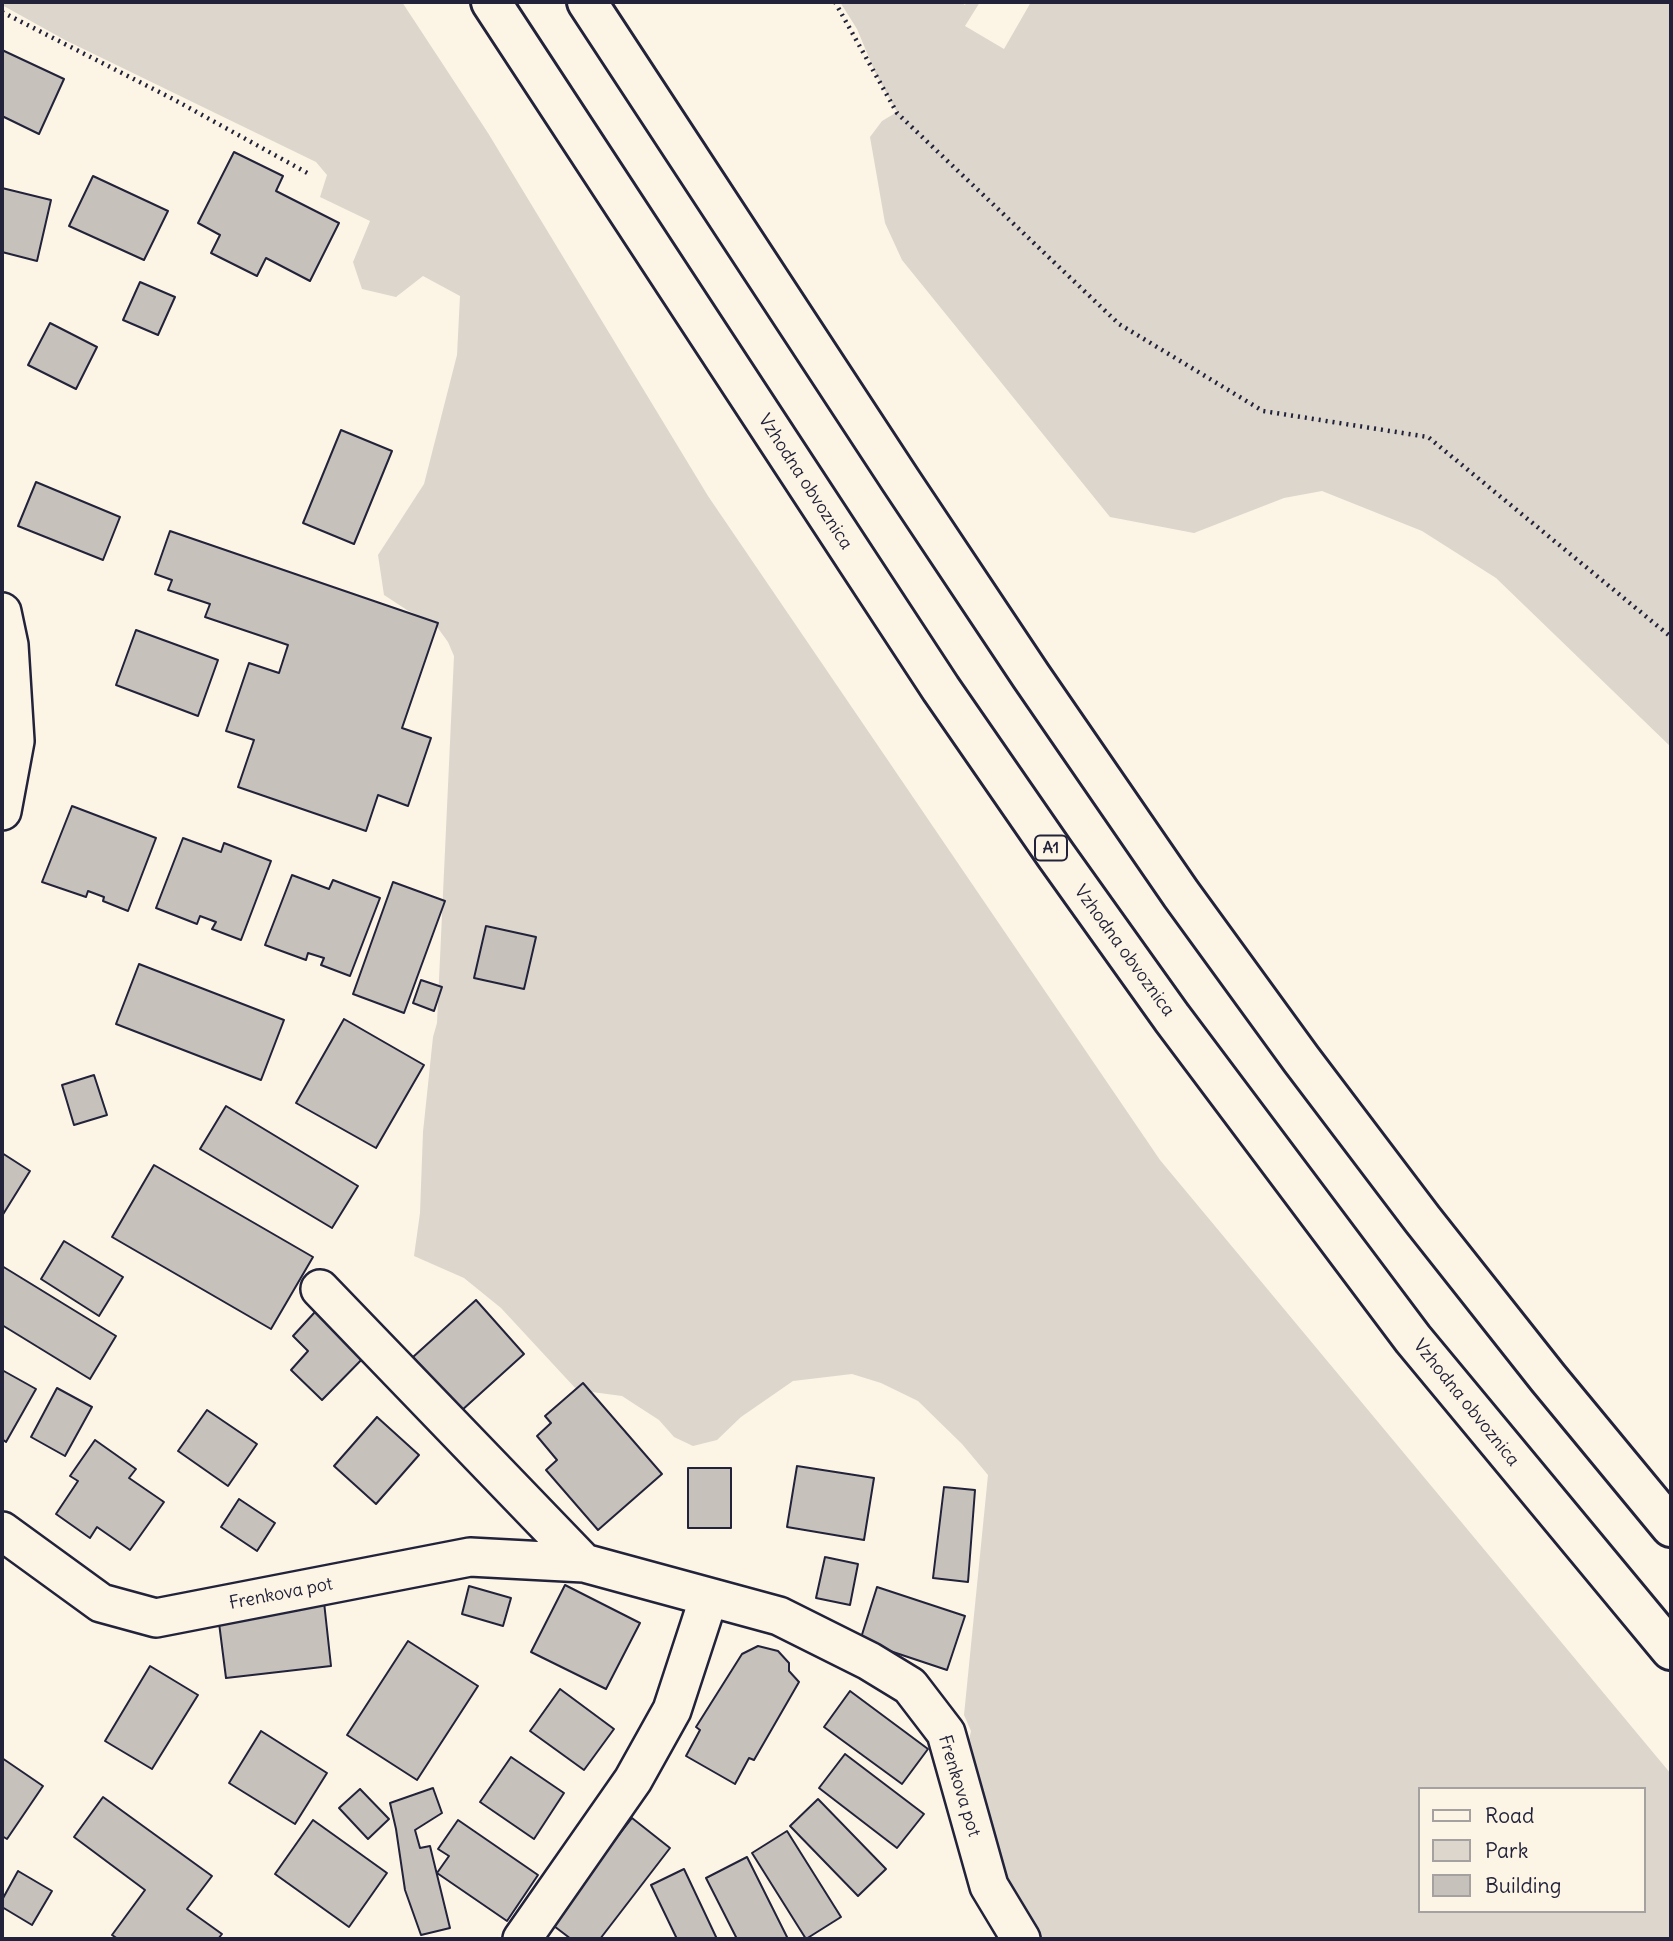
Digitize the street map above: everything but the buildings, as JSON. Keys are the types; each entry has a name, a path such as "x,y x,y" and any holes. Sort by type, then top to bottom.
{"highway":[{"name":"Vzhodna obvoznica","path":"491,2 941,689 1125,952 1413,1339 1671,1650"},
{"path":"587,2 939,538 1181,894 1423,1220 1671,1527"}],"street":[{"path":"2,612 9,645 15,741 2,811"},
{"path":"320,1289 584,1563"},
{"name":"Frenkova pot","path":"2,1531 101,1603 156,1618 470,1557 584,1563 779,1616 869,1661 910,1686 946,1733 989,1886 1021,1939"},
{"path":"522,1939 633,1780 672,1710 709,1597"}],"path":[{"path":"835,2 897,113 1119,324 1263,411 1427,437 1671,637"},
{"path":"2,12 173,99 311,175"}],"green space":[{"path":"2,2 402,2 488,133 708,496 1160,1160 1671,1774 1671,1939 1036,1939 1005,1897 964,1763 971,1731 964,1715 988,1475 962,1444 918,1401 881,1383 852,1374 793,1381 741,1417 717,1440 693,1446 674,1437 659,1420 622,1396 577,1390 501,1308 464,1278 414,1256 420,1213 423,1132 433,1037 437,1023 454,656 435,624 384,595 378,555 424,484 457,355 460,296 423,276 396,297 362,289 353,262 370,221 320,197 327,175 316,162 65,40 2,5"},
{"path":"840,2 960,2 965,5 967,2 980,2 965,26 1004,49 1031,2 1671,2 1671,747 1496,578 1422,531 1322,491 1284,498 1194,533 1110,517 902,260 885,223 870,137 882,121 897,112 875,72 857,29"}]}
